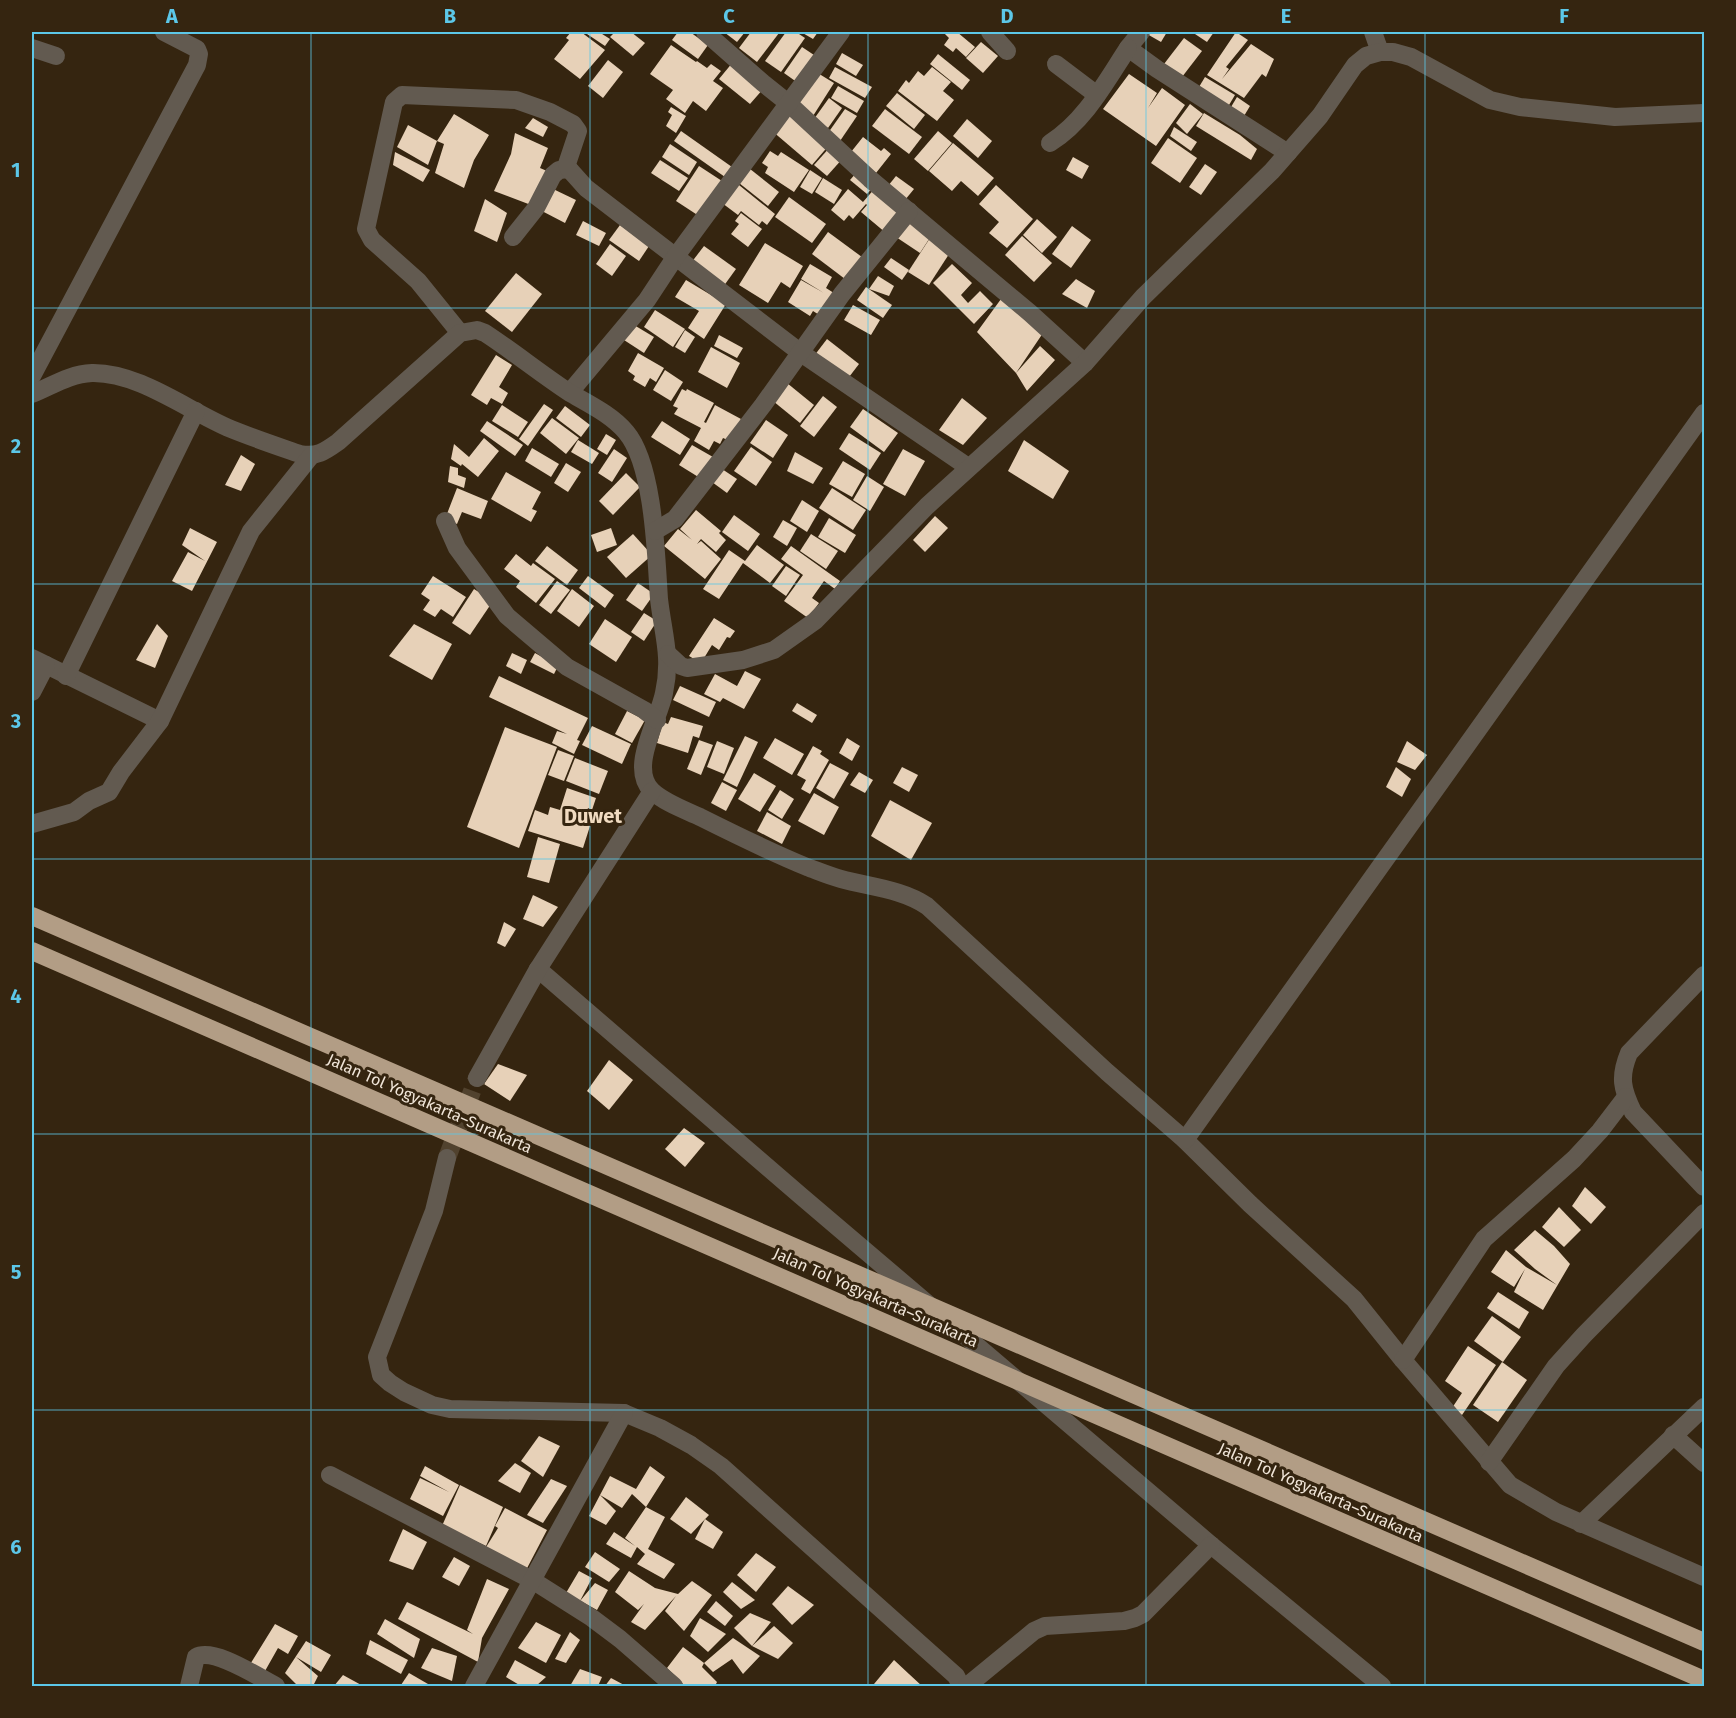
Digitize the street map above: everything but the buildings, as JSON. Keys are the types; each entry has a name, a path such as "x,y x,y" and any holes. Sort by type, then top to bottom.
{"highway":[{"name":"Jalan Tol Yogyakarta–Surakarta","path":"32,916 1704,1642"},
{"name":"Jalan Tol Yogyakarta–Surakarta","path":"32,951 1704,1680"}],"street":[{"path":"32,376 197,65 199,54 197,49 164,32"},
{"path":"705,32 788,102 870,179 1030,313 1085,363"},
{"path":"570,392 647,300 676,256 841,32"},
{"path":"990,32 1006,51"},
{"path":"1050,143 1065,134 1077,122 1141,32"},
{"path":"1373,32 1380,52"},
{"path":"32,48 56,56"},
{"path":"1128,48 1288,153"},
{"path":"668,654 681,666 687,668 743,660 774,650 815,621 927,506 1085,363 1143,297 1272,171 1320,116 1355,65 1366,56 1380,52 1393,52 1411,57 1490,100 1520,107 1615,117 1704,113"},
{"path":"1056,64 1097,95"},
{"path":"460,333 418,281 372,240 366,229 394,102 402,95 516,100 550,112 573,124 578,131 568,159 569,169 586,188 801,353 968,467"},
{"path":"513,237 536,208 553,175 559,170 569,169"},
{"path":"655,531 675,519 801,353 842,294 909,211"},
{"path":"32,394 67,377 94,373 141,384 231,429 311,456 322,453 338,442 460,333 477,330 485,333 600,411 625,431 638,450 655,531 660,603 668,654 664,694 657,720 647,743 642,769 645,781 652,791 773,853 840,879 879,887 919,901 1185,1140 1250,1204 1354,1299 1510,1485 1581,1524 1704,1577"},
{"path":"66,676 196,411"},
{"path":"1185,1140 1704,413"},
{"path":"32,824 74,812 89,801 109,792 121,772 160,721 251,531 311,456"},
{"path":"445,522 457,548 507,616 567,667 657,720"},
{"path":"32,692 39,661 160,721"},
{"path":"664,694 687,668"},
{"path":"477,1078 538,969 652,791"},
{"path":"538,969 1211,1545 1382,1686"},
{"path":"1704,975 1629,1053 1623,1067 1622,1080 1633,1112 1704,1188"},
{"path":"1403,1360 1484,1239 1574,1159 1600,1131 1626,1097"},
{"path":"447,1158 434,1211 377,1357 381,1375 417,1399 450,1409 624,1413 660,1428 691,1445 721,1466 956,1676 961,1686"},
{"path":"1489,1462 1556,1366 1704,1213"},
{"path":"1581,1524 1704,1407"},
{"path":"474,1686 624,1413"},
{"path":"1673,1435 1704,1464"},
{"path":"330,1475 532,1580 611,1632 674,1686"},
{"path":"967,1686 1034,1631 1045,1626 1135,1618 1143,1614 1211,1545"},
{"path":"189,1686 196,1657 202,1653 236,1665 276,1686"}],"tunnel":[{"path":"447,1158 477,1078"}],"district":[{"name":"Duwet","path":"593,816"}]}
